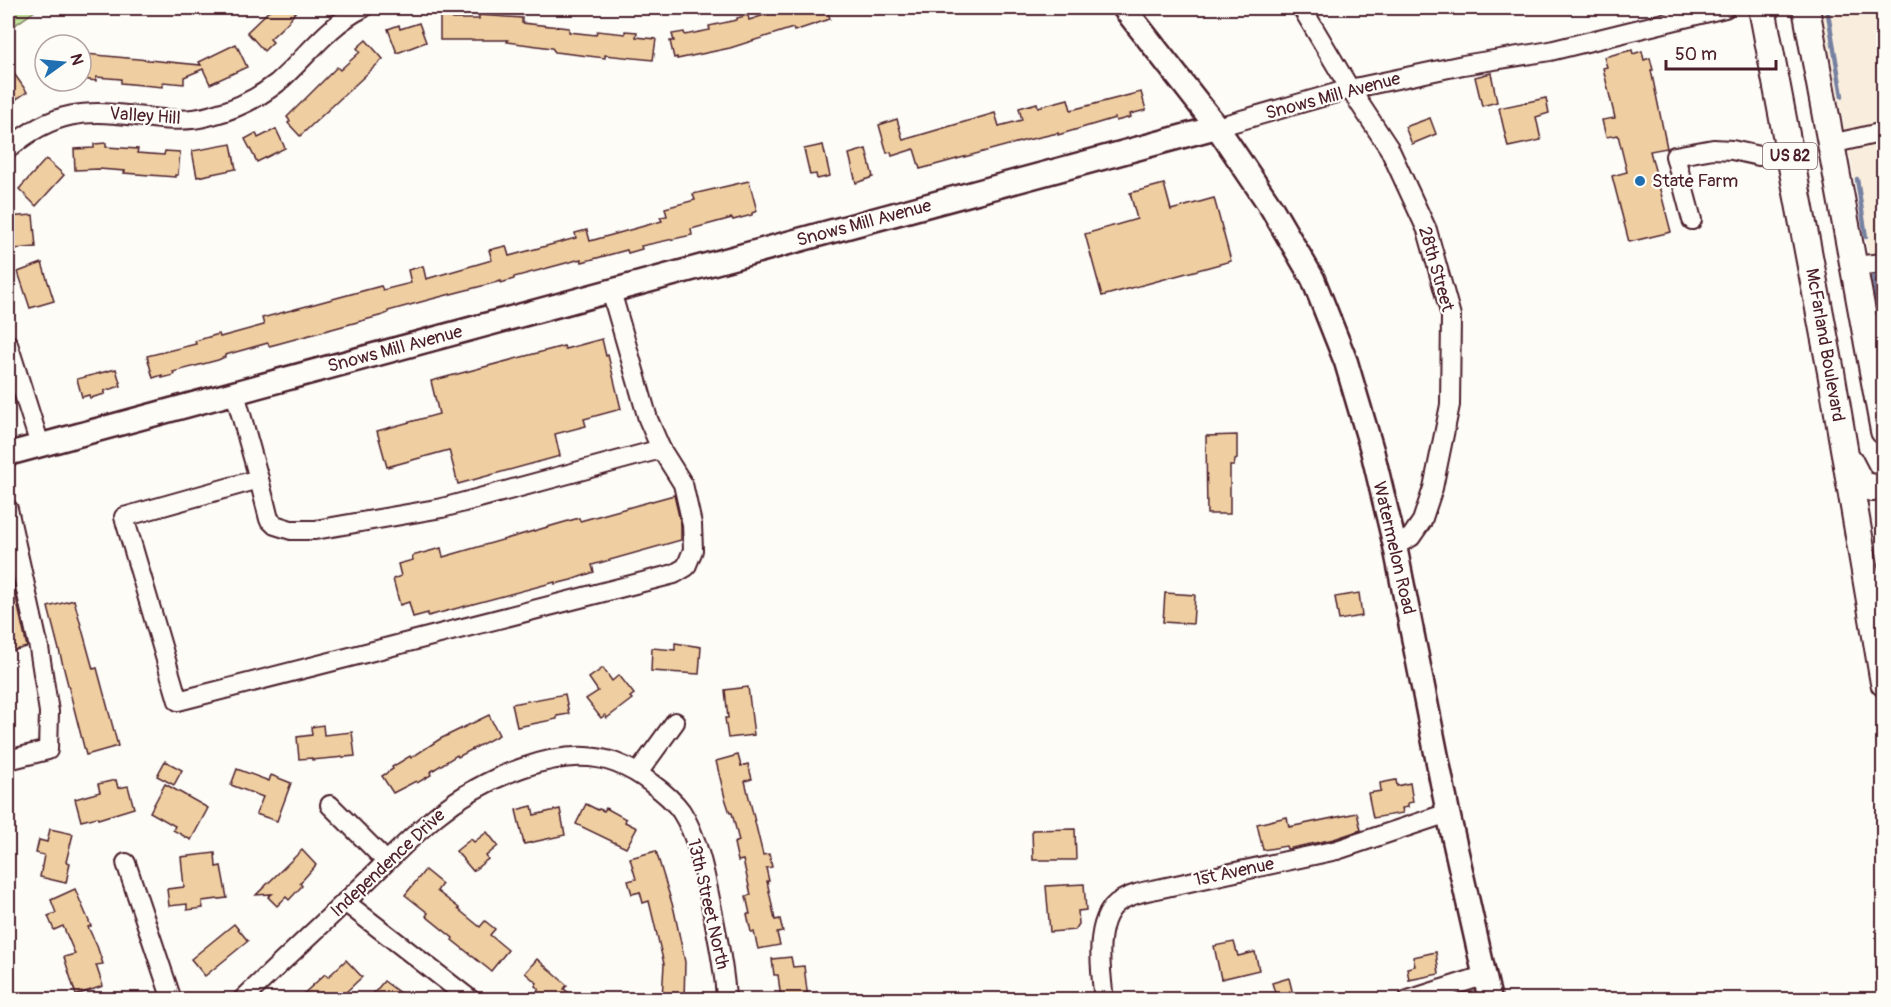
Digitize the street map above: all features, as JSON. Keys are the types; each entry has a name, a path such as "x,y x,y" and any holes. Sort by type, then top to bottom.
{"highway":[{"name":"McFarland Boulevard","path":"1762,8 1845,452 1884,683"},
{"name":"US 82","path":"1806,8 1884,431"},
{"path":"1845,452 1861,484 1872,488 1884,487"}],"main road":[{"name":"Watermelon Road","path":"1124,8 1217,127 1271,207 1313,279 1346,362 1372,450 1395,546 1448,813 1490,999"},
{"name":"Snows Mill Avenue","path":"8,454 1217,127"}],"street":[{"name":"Valley Hill","path":"8,149 26,134 51,120 68,115 96,112 168,120 195,119 237,108 277,82 334,26 363,8"},
{"name":"28th Street","path":"1302,8 1350,89 1389,148 1426,230 1451,316 1450,405 1433,488 1422,521 1411,537 1395,546"},
{"name":"Snows Mill Avenue","path":"1217,127 1350,89 1462,64 1550,51 1725,8"},
{"path":"1831,144 1884,132"},
{"path":"1692,220 1675,156 1713,149 1732,150 1759,156 1789,152"},
{"path":"1852,266 1884,263"},
{"path":"259,479 124,518 178,701 674,574 686,567 693,550 692,524 683,484 661,449 648,419 610,291"},
{"path":"8,344 40,446"},
{"path":"236,393 269,519 275,525 291,531 315,530 442,508 661,449"},
{"path":"8,509 39,648 49,712 48,750 8,760"},
{"path":"638,773 675,722"},
{"name":"13th Street North","path":"554,759 588,757 615,762 638,773 667,795 680,810 692,831 708,889 726,977 726,999"},
{"name":"Independence Drive","path":"242,999 386,861 438,815 464,796 491,781 522,768 554,759"},
{"path":"330,806 386,861"},
{"name":"1st Avenue","path":"1104,999 1100,944 1104,924 1117,903 1136,894 1337,850 1448,813"},
{"path":"126,863 172,999"},
{"path":"345,902 471,999"},
{"path":"1408,999 1483,976"}],"shaded area":[{"path":"1821,8 1883,8 1883,328 1873,276"}],"green space":[{"path":"8,8 39,8 8,30"}],"building":[{"path":"272,8 298,8 289,21 270,39 273,42 264,51 247,32"},
{"path":"786,8 827,8 830,19 730,48 674,58 670,41 674,41 672,34 684,32 685,35 710,30 709,26 737,20 737,18 748,15 749,20"},
{"path":"452,14 452,19 479,19 479,15 522,18 522,23 569,28 569,32 596,35 597,31 625,34 625,31 637,32 636,37 656,39 653,60 605,55 605,58 555,52 552,48 507,42 508,40 440,40 440,15"},
{"path":"419,23 426,42 397,53 388,29 399,25 400,29"},
{"path":"366,40 383,59 300,136 288,123 290,121 287,117 337,67 340,70 360,52 357,48"},
{"path":"236,44 247,67 210,84 203,69 184,77 184,84 163,82 163,87 121,83 121,79 96,77 96,81 93,81 93,55 201,65 199,62"},
{"path":"1632,50 1633,54 1642,51 1644,60 1650,58 1653,70 1651,70 1667,148 1650,151 1671,232 1629,242 1612,176 1627,172 1618,135 1606,137 1602,120 1615,118 1603,68 1607,67 1604,57"},
{"path":"8,65 27,92 15,100 13,97 8,101"},
{"path":"1491,73 1497,102 1482,106 1475,77"},
{"path":"1141,92 1146,110 1130,114 1131,117 1116,121 1115,118 1058,135 1058,133 1027,140 920,169 914,149 892,156 891,152 887,153 879,125 897,119 903,140 995,113 999,126 1022,120 1019,108 1037,103 1038,107 1068,99 1071,110"},
{"path":"1546,98 1549,113 1536,117 1541,140 1508,147 1499,108"},
{"path":"1430,118 1436,134 1412,144 1405,127"},
{"path":"276,129 285,148 257,162 245,139 256,133 258,138"},
{"path":"106,143 106,147 138,149 137,153 164,155 165,151 180,152 178,175 175,177 99,169 75,170 74,149 94,148 94,144"},
{"path":"231,144 236,169 197,177 192,151"},
{"path":"823,145 830,176 817,179 816,174 810,175 804,149"},
{"path":"866,149 873,177 856,183 849,154"},
{"path":"46,159 64,175 36,206 19,189"},
{"path":"749,181 757,211 752,215 691,229 692,235 641,246 642,249 628,253 627,250 582,262 581,259 514,277 514,279 501,283 501,281 388,311 383,315 277,344 269,346 268,343 173,372 174,375 153,378 147,356 196,344 195,341 219,334 220,337 264,325 262,318 381,286 383,290 411,283 408,270 423,266 426,279 492,260 489,250 506,246 509,256 576,238 575,233 587,230 590,241 662,221 660,217 667,216 665,208 695,200 693,194"},
{"path":"1164,184 1171,210 1214,198 1231,261 1102,296 1085,234 1137,219 1130,193"},
{"path":"33,215 36,247 14,249 14,235 9,235 8,217"},
{"path":"42,263 54,301 30,308 18,272"},
{"path":"602,339 621,409 584,419 586,426 555,434 560,456 458,484 449,450 387,467 377,431 439,414 431,381 564,346 565,349"},
{"path":"116,369 121,386 104,391 105,394 90,398 89,395 82,397 77,379"},
{"path":"1237,435 1237,459 1234,466 1230,466 1230,514 1207,514 1206,436"},
{"path":"674,495 681,525 681,540 592,565 594,572 571,580 555,584 555,582 428,616 428,613 413,617 409,602 400,605 393,579 401,576 398,564 413,560 412,556 441,548 443,557 579,518 580,521"},
{"path":"8,561 27,647 8,652"},
{"path":"1165,593 1195,595 1193,624 1163,622"},
{"path":"1359,593 1362,616 1339,620 1335,597"},
{"path":"74,600 93,669 97,668 118,746 86,755 48,607"},
{"path":"675,643 701,647 699,674 651,671 652,648 675,650"},
{"path":"603,668 612,681 619,675 634,694 630,697 632,699 607,718 605,715 601,718 586,699 598,691 589,678"},
{"path":"748,687 754,735 728,738 725,690"},
{"path":"565,694 569,714 557,716 557,719 517,727 512,704"},
{"path":"489,715 499,735 458,757 457,755 417,783 416,781 393,793 382,776 393,769 392,767 440,739"},
{"path":"323,725 324,735 352,732 355,756 299,759 297,737 312,735 311,727"},
{"path":"738,755 741,766 748,764 752,779 745,781 763,855 769,854 772,867 766,868 769,881 767,881 775,920 780,919 783,932 777,933 780,945 758,949 747,914 750,914 746,896 751,895 743,860 738,861 734,843 739,841 716,761"},
{"path":"165,761 182,770 174,785 157,776"},
{"path":"237,769 269,781 271,775 291,783 277,821 256,814 263,797 231,785"},
{"path":"116,780 118,788 128,786 134,808 98,819 97,817 81,821 75,799 100,792 98,784"},
{"path":"1396,780 1397,786 1410,783 1413,802 1408,803 1408,807 1402,808 1403,813 1373,818 1368,793 1381,791 1380,783"},
{"path":"165,784 208,808 191,840 173,830 175,826 150,812"},
{"path":"586,804 598,810 604,811 606,808 637,828 626,848 576,824"},
{"path":"532,806 534,815 560,809 565,835 524,844 516,810"},
{"path":"1357,813 1361,830 1334,839 1287,849 1286,846 1263,850 1257,824 1287,817 1289,827"},
{"path":"50,829 73,834 66,862 70,863 66,883 40,877 44,855 36,853 39,840 47,842"},
{"path":"1075,829 1076,860 1033,860 1032,830"},
{"path":"487,832 498,846 486,856 488,859 473,871 456,851 471,839 474,842"},
{"path":"302,850 316,865 289,900 286,897 277,906 268,897 272,894 256,895"},
{"path":"656,851 674,910 685,962 684,999 662,999 664,964 649,901 643,903 640,892 632,894 628,881 636,879 630,858"},
{"path":"215,853 216,867 221,866 227,898 202,901 203,908 187,910 187,904 169,906 167,889 184,887 181,857"},
{"path":"425,870 442,884 437,891 458,909 480,927 485,921 495,929 490,935 508,950 491,971 452,940 453,938 426,916 428,913 405,895"},
{"path":"1084,884 1086,910 1078,911 1079,924 1075,930 1050,932 1046,886"},
{"path":"75,889 91,926 88,927 103,964 96,965 103,986 76,995 64,957 75,954 63,926 54,930 48,916 56,913 51,900"},
{"path":"234,924 248,941 205,976 191,959"},
{"path":"1234,942 1238,956 1255,952 1259,970 1221,979 1214,946"},
{"path":"1436,952 1439,974 1409,980 1407,968 1415,966 1413,957"},
{"path":"791,957 793,967 804,966 808,999 781,999 778,975 774,975 772,959"},
{"path":"537,959 567,985 564,989 577,999 530,999 539,989 535,986 537,983 525,973"},
{"path":"346,960 362,977 345,993 350,999 298,999 325,974 328,977"},
{"path":"1289,978 1294,999 1277,999 1272,983"},
{"path":"384,981 408,999 369,999"}],"waterway":[{"path":"1827,8 1842,96"},
{"path":"1857,179 1866,237"},
{"path":"1873,276 1882,332"}],"place":[{"name":"State Farm","path":"1640,181"}]}
